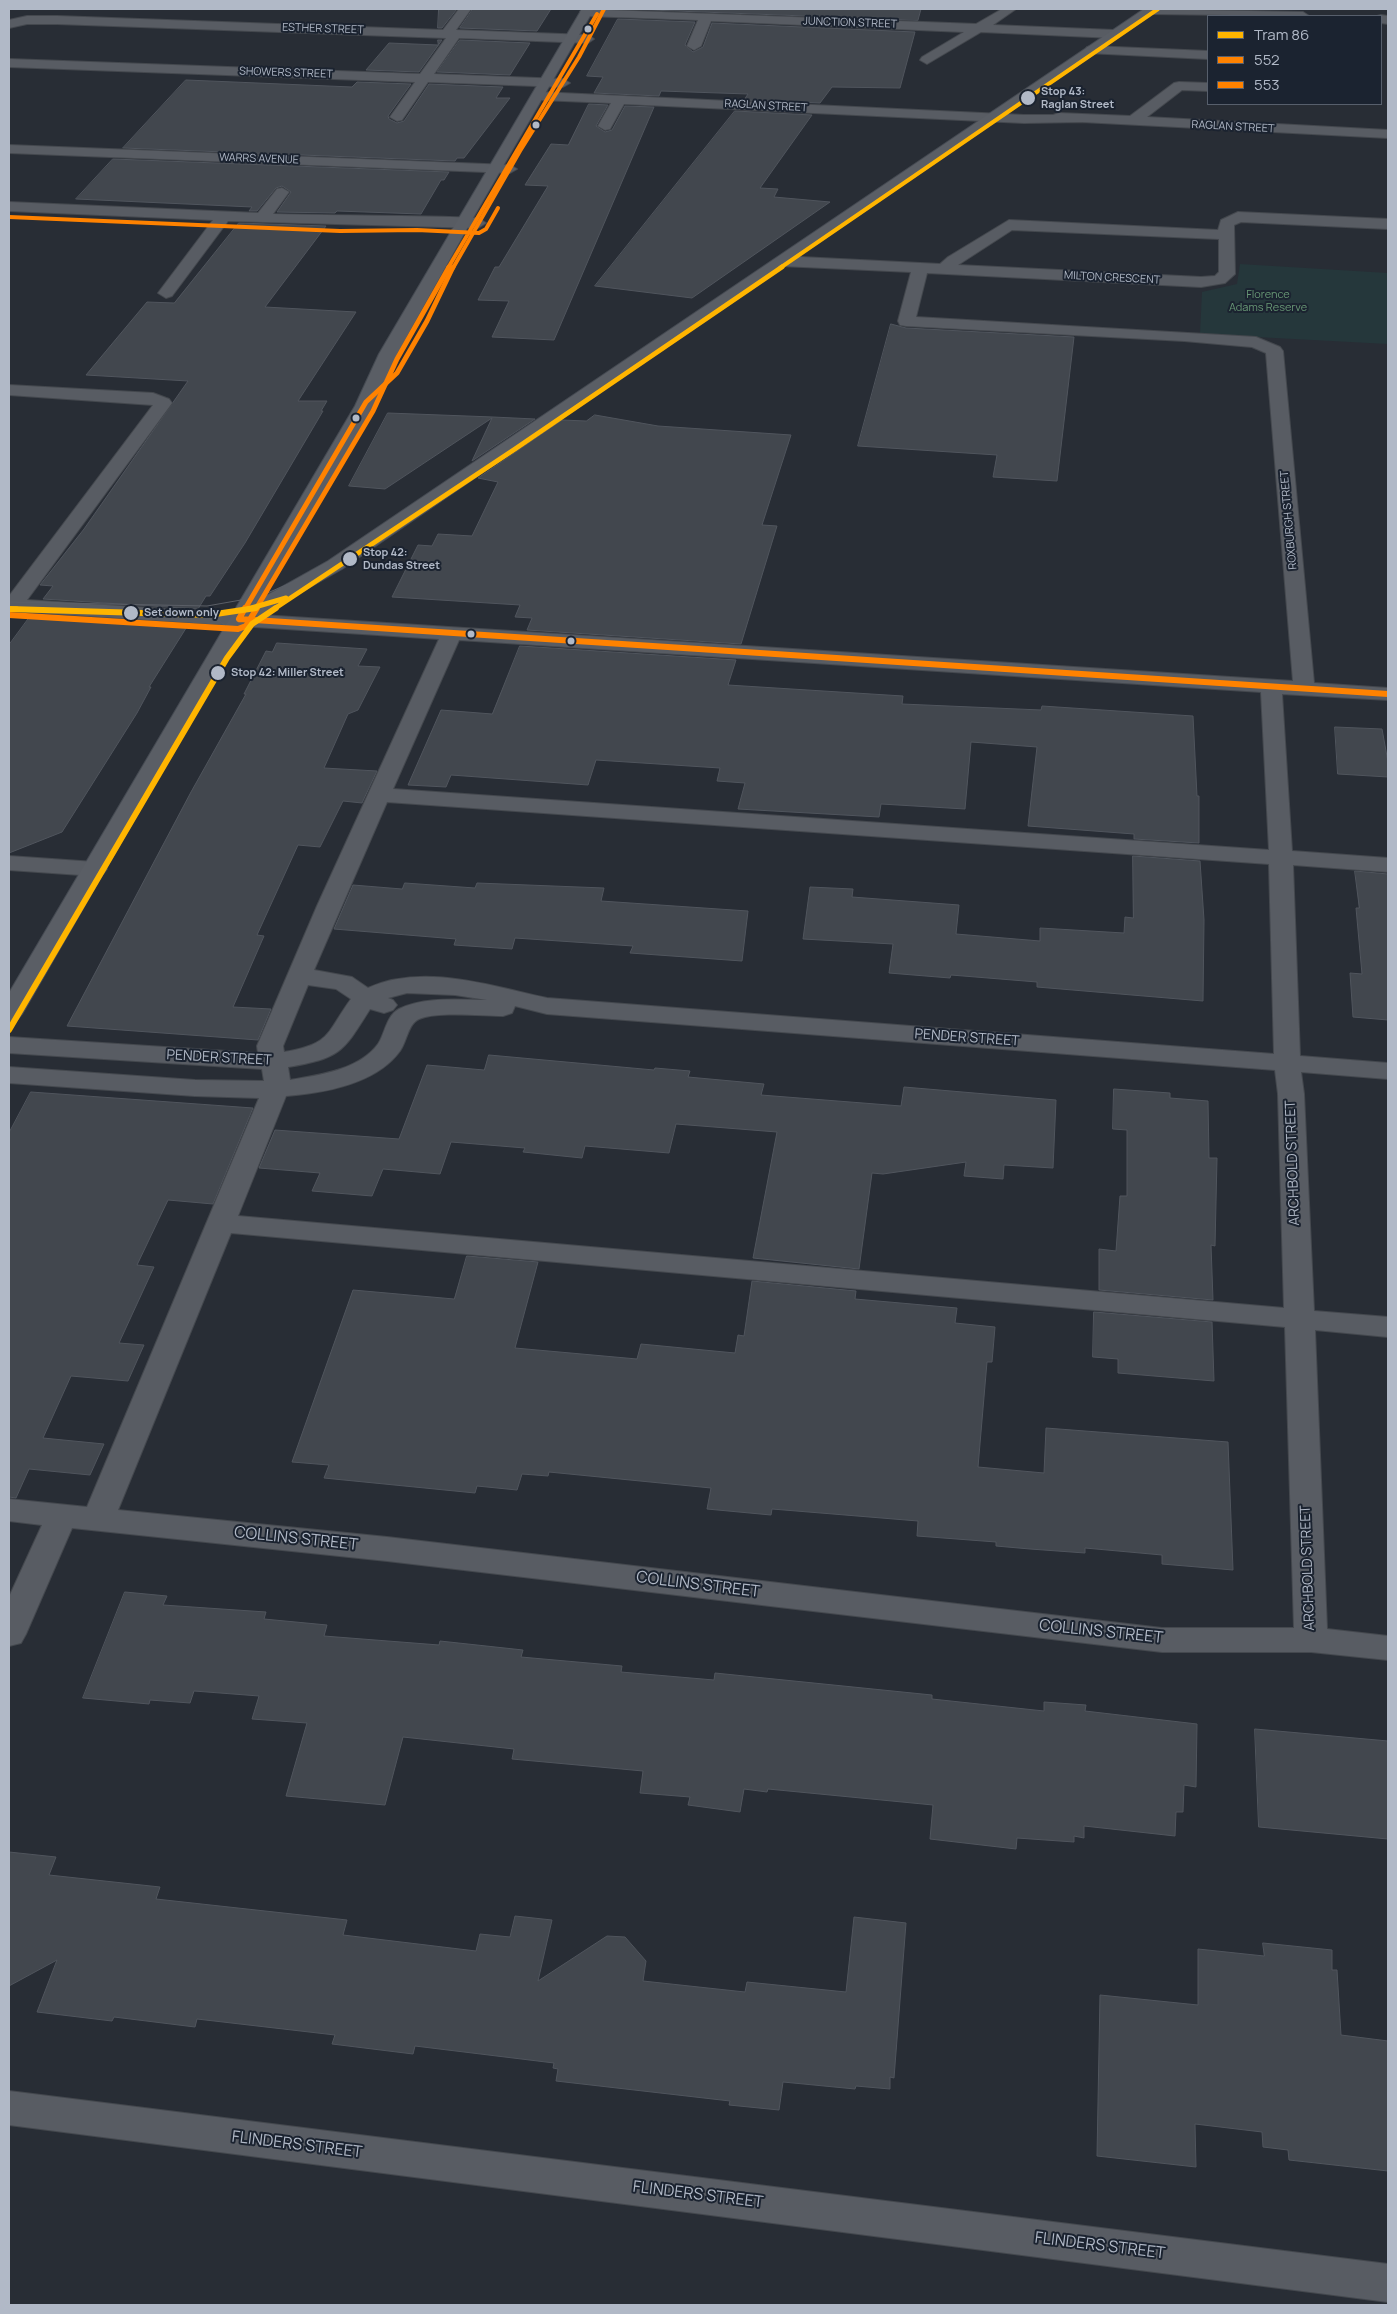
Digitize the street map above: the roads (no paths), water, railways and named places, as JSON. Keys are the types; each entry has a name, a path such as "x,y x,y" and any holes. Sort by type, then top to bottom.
{"main road":[{"path":"239,619 335,565 1151,9"},
{"path":"9,1014 366,402 378,372 407,320 444,268 502,168 538,96 587,10"},
{"path":"502,168 555,96 579,57 603,11"},
{"path":"561,56 579,57"},
{"path":"366,402 397,373 427,321 444,268"},
{"path":"407,320 427,321"}],"street":[{"path":"57,20 70,9"},
{"path":"397,116 424,78 464,9"},
{"path":"927,60 1010,9"},
{"path":"1151,9 1264,15"},
{"name":"JUNCTION STREET","path":"587,10 715,14 1114,34"},
{"path":"694,46 715,14"},
{"name":"ESTHER STREET","path":"9,24 28,20 57,20 588,38"},
{"path":"1092,50 1207,55"},
{"name":"SHOWERS STREET","path":"9,63 563,83"},
{"path":"1132,122 1179,86 1207,87"},
{"path":"802,108 810,93"},
{"path":"856,110 862,95"},
{"name":"RAGLAN STREET","path":"538,96 1388,134"},
{"path":"605,126 620,99"},
{"name":"WARRS AVENUE","path":"9,149 502,168"},
{"path":"263,218 282,192"},
{"path":"9,207 263,218 470,223"},
{"path":"166,293 224,216"},
{"path":"943,270 954,260 1009,225 1226,235 1226,223 1238,217 1388,224"},
{"name":"MILTON CRESCENT","path":"781,261 1201,282 1220,280 1227,274 1226,235"},
{"path":"876,284 883,267"},
{"name":"ROXBURGH STREET","path":"920,269 906,321 1184,336 1256,342 1274,351 1304,689"},
{"path":"9,390 154,398 163,403 15,606 9,628"},
{"path":"15,606 1388,694"},
{"path":"98,1519 278,1084 270,1046 329,906 452,634"},
{"name":"ARCHBOLD STREET","path":"1271,687 1281,857 1287,1063 1291,1094 1311,1640"},
{"path":"380,795 1388,865"},
{"path":"9,863 94,869"},
{"path":"9,1075 177,1087 275,1090 299,1088 338,1078 371,1064 390,1046 400,1024 408,1014 367,999 343,982 300,976"},
{"name":"PENDER STREET","path":"9,1045 273,1062 312,1056 334,1045 348,1026 355,1008 380,991 406,986 433,986 547,1006 1388,1071"},
{"name":"PENDER STREET","path":"408,1014 434,1009 472,1010 547,1006"},
{"path":"221,1223 1388,1327"},
{"name":"COLLINS STREET","path":"9,1510 387,1549 1162,1640 1311,1640 1388,1648"},
{"path":"9,1634 62,1515"},
{"name":"FLINDERS STREET","path":"9,2108 1388,2283"}],"tram line":[{"name":"86","path":"9,1030 227,658 252,624 515,449 1158,9"},
{"path":"9,602 207,606 258,597 307,576"},
{"name":"86","path":"9,609 209,615 256,608 286,598"},
{"path":"192,610 211,616 228,630 230,647 227,658"}],"place":[{"name":"Stop 43: Raglan Street","path":"1028,98"},
{"name":"Stop 42: Dundas Street","path":"350,559"},
{"name":"Set down only","path":"131,613"},
{"name":"Stop 42: Miller Street","path":"218,673"}],"park label":[{"name":"Florence Adams Reserve","path":"1268,301"}]}
